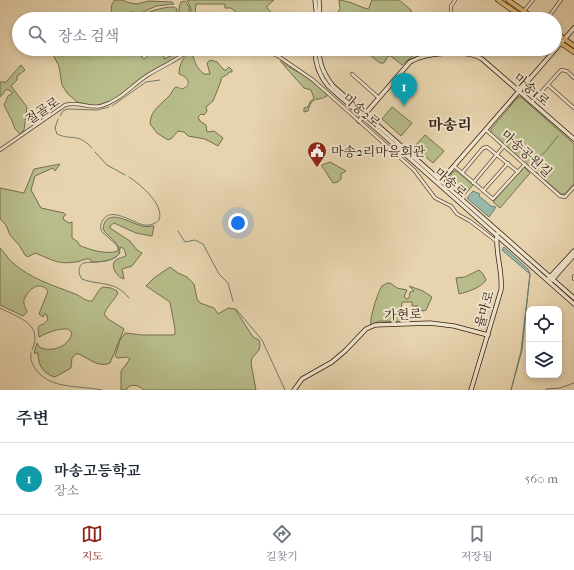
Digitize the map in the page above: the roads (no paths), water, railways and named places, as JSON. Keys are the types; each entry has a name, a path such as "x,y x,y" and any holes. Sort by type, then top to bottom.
{"main road":[{"path":"498,0 515,12"},
{"path":"508,0 524,11"},
{"path":"564,39 574,46"},
{"path":"562,44 574,52"}],"street":[{"path":"315,0 316,12"},
{"path":"319,0 320,12"},
{"path":"451,12 451,6 455,0"},
{"path":"524,11 532,0"},
{"path":"552,12 561,0"},
{"path":"562,42 574,28"},
{"name":"절골로","path":"0,150 61,107 76,103 95,107 109,104 148,74 182,56"},
{"name":"마송2로","path":"278,56 313,80 414,170 435,198 451,206 457,214 470,221 496,241"},
{"name":"마송로","path":"315,56 317,66 328,87 363,115"},
{"name":"마송로","path":"320,56 322,69 326,78 333,86 439,183 550,280 574,304"},
{"name":"마송1로","path":"359,121 407,65 415,60 428,56"},
{"name":"마송1로","path":"474,56 478,57 519,91 574,139"},
{"path":"439,183 550,56"},
{"path":"532,102 561,70 567,71 574,78"},
{"path":"352,74 379,98"},
{"path":"548,84 574,108"},
{"name":"마송공원길","path":"486,130 562,197 574,187"},
{"path":"472,182 504,146"},
{"path":"462,173 485,147 490,148 518,172"},
{"path":"483,191 508,163"},
{"path":"454,166 492,199 525,164"},
{"name":"율마로","path":"471,390 501,286 501,274 496,241 497,233"},
{"path":"550,280 574,251"},
{"path":"550,280 574,255"},
{"name":"마송로","path":"550,280 574,298"},
{"name":"가현로","path":"294,390 302,379 332,362 366,329 375,325 430,323 454,326 488,335"},
{"path":"484,346 483,339 478,332 485,331 491,324"}],"waterway":[{"path":"112,106 146,82 160,80"},
{"path":"60,116 63,111 67,109 97,110 109,107"},
{"path":"58,119 55,128 57,134 78,138 92,148"},
{"path":"535,160 545,152 558,136"},
{"path":"95,152 107,165 125,175"},
{"path":"129,177 145,190 155,202 160,214 159,220 154,224 146,225 139,224 122,216 107,216 101,223 101,230 119,247 120,253 113,259 83,263 80,266 79,271 82,279 107,284 118,288 129,298"},
{"path":"178,231 185,242 195,240 203,244 219,274 228,283 233,301"},
{"path":"0,308 22,319 32,328 35,334 35,341 32,350"},
{"path":"236,309 262,340 285,390"},
{"path":"31,353 33,366 42,376 50,381 66,386 102,390"},
{"path":"546,390 560,388 574,383"}],"place":[{"name":"마송고등학교","path":"404,106"},
{"name":"마송2리마을회관","path":"317,168"}],"district":[{"name":"마송리","path":"450,125"}]}
